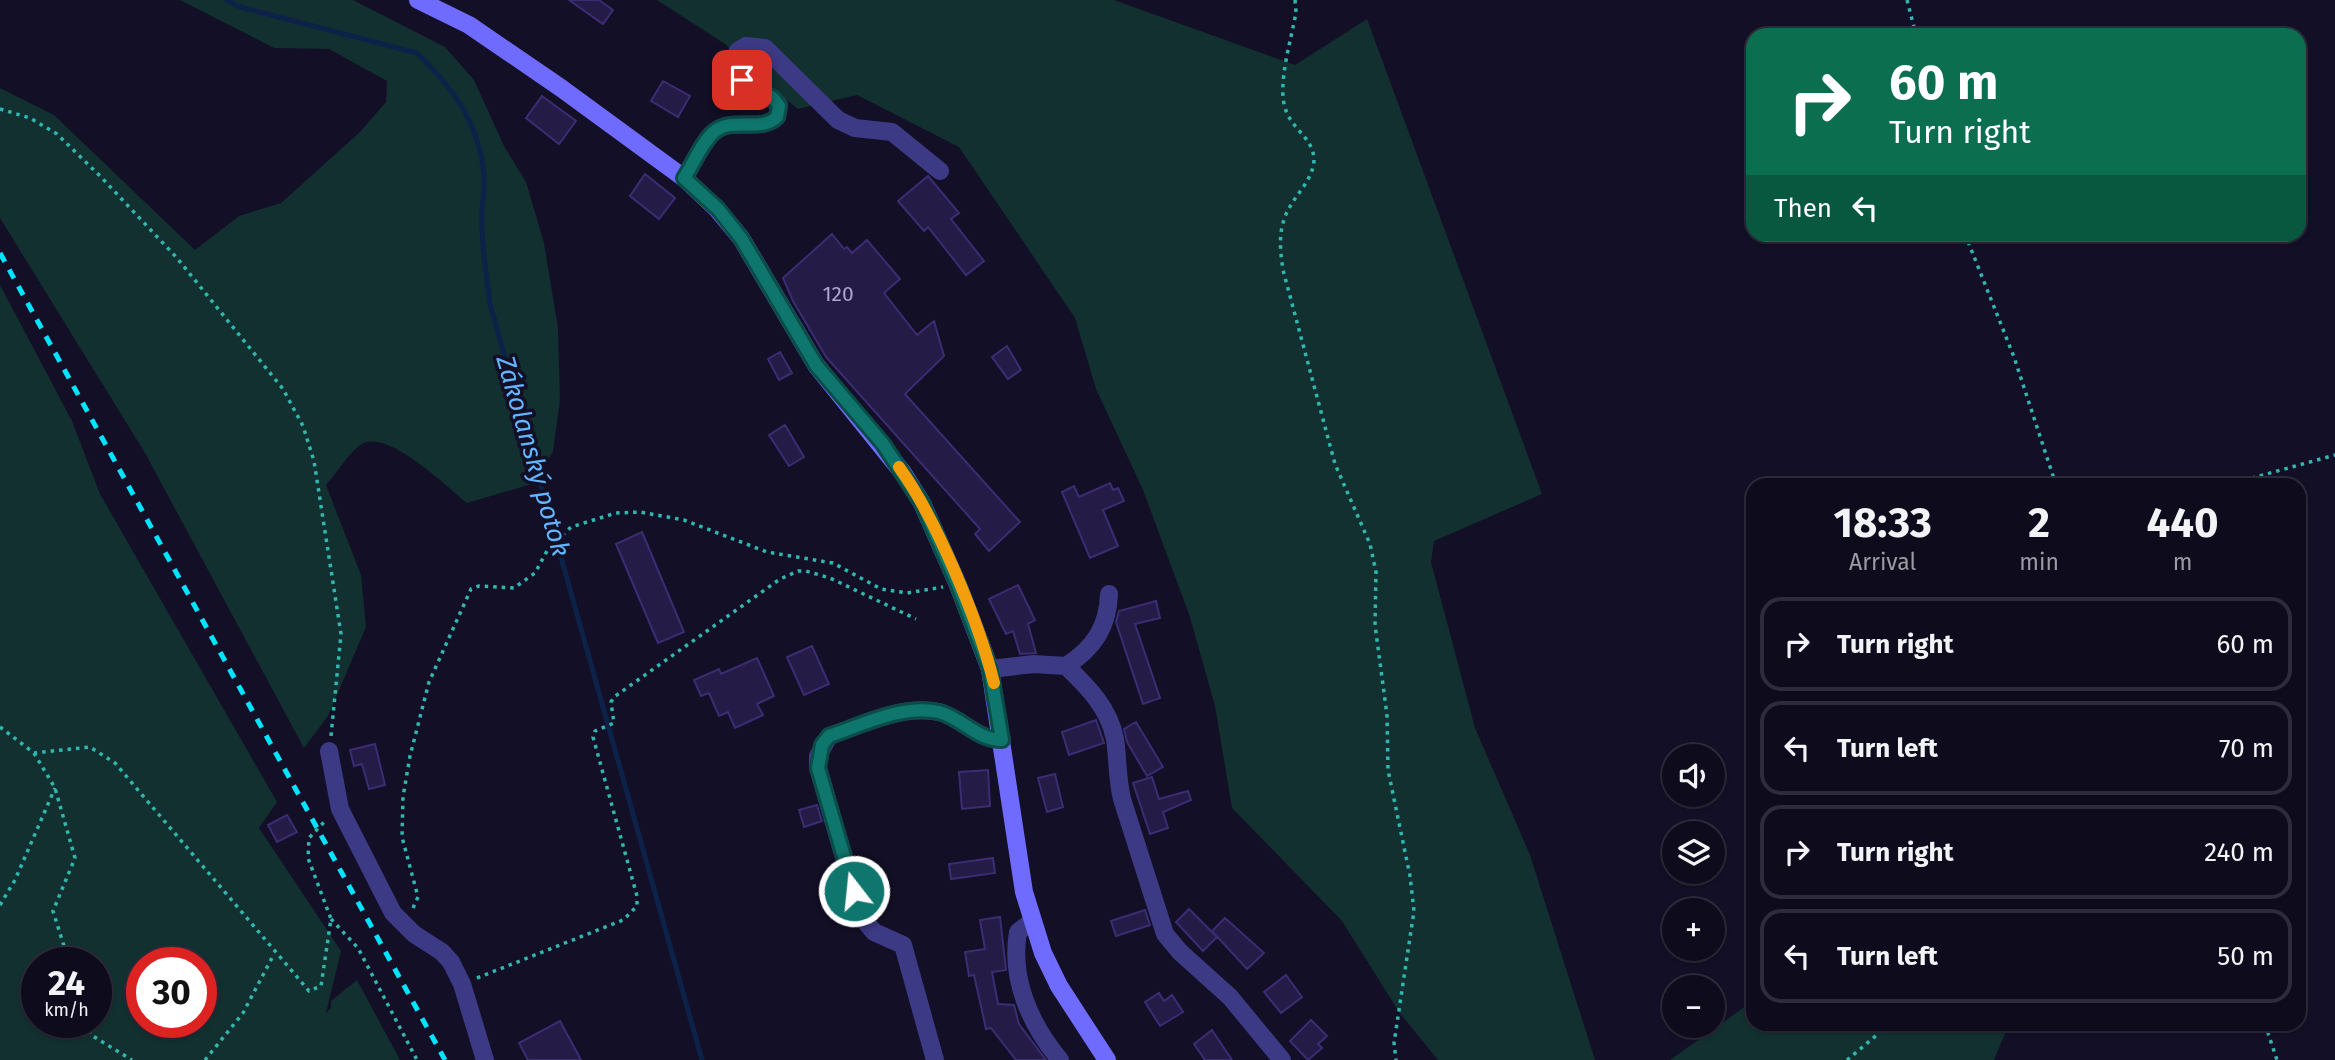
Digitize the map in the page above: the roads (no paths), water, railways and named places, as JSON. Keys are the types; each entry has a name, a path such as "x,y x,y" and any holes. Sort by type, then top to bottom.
{"main road":[{"path":"418,0 469,25 684,178 718,209 741,238 816,365 904,473 922,503 958,585 990,669 1016,846 1032,922 1059,986 1107,1060"}],"street":[{"path":"684,178 713,132 736,123 762,124 777,117 779,106 773,98 742,80 734,72 733,64 738,51 756,45 765,48 781,62 838,120 855,128 892,132 940,171"},
{"path":"990,669 1034,664 1066,666 1085,653 1098,638 1105,621 1109,594"},
{"path":"1066,666 1104,708 1112,726 1120,790 1165,934 1180,952 1230,997 1282,1060"},
{"path":"935,1060 903,946 874,932 861,916 818,768 818,756 829,736 895,714 916,711 939,712 983,737 1002,740"},
{"path":"329,751 340,809 394,913 403,924 442,952 462,984 485,1060"},
{"path":"1032,922 1018,933 1015,952 1018,979 1028,1010 1060,1060"}],"waterway":[{"name":"Zákolanský potok","path":"227,0 240,7 417,53 453,94 471,123 484,176 482,234 490,304 702,1060"}],"railway":[{"path":"0,253 445,1060"}]}
